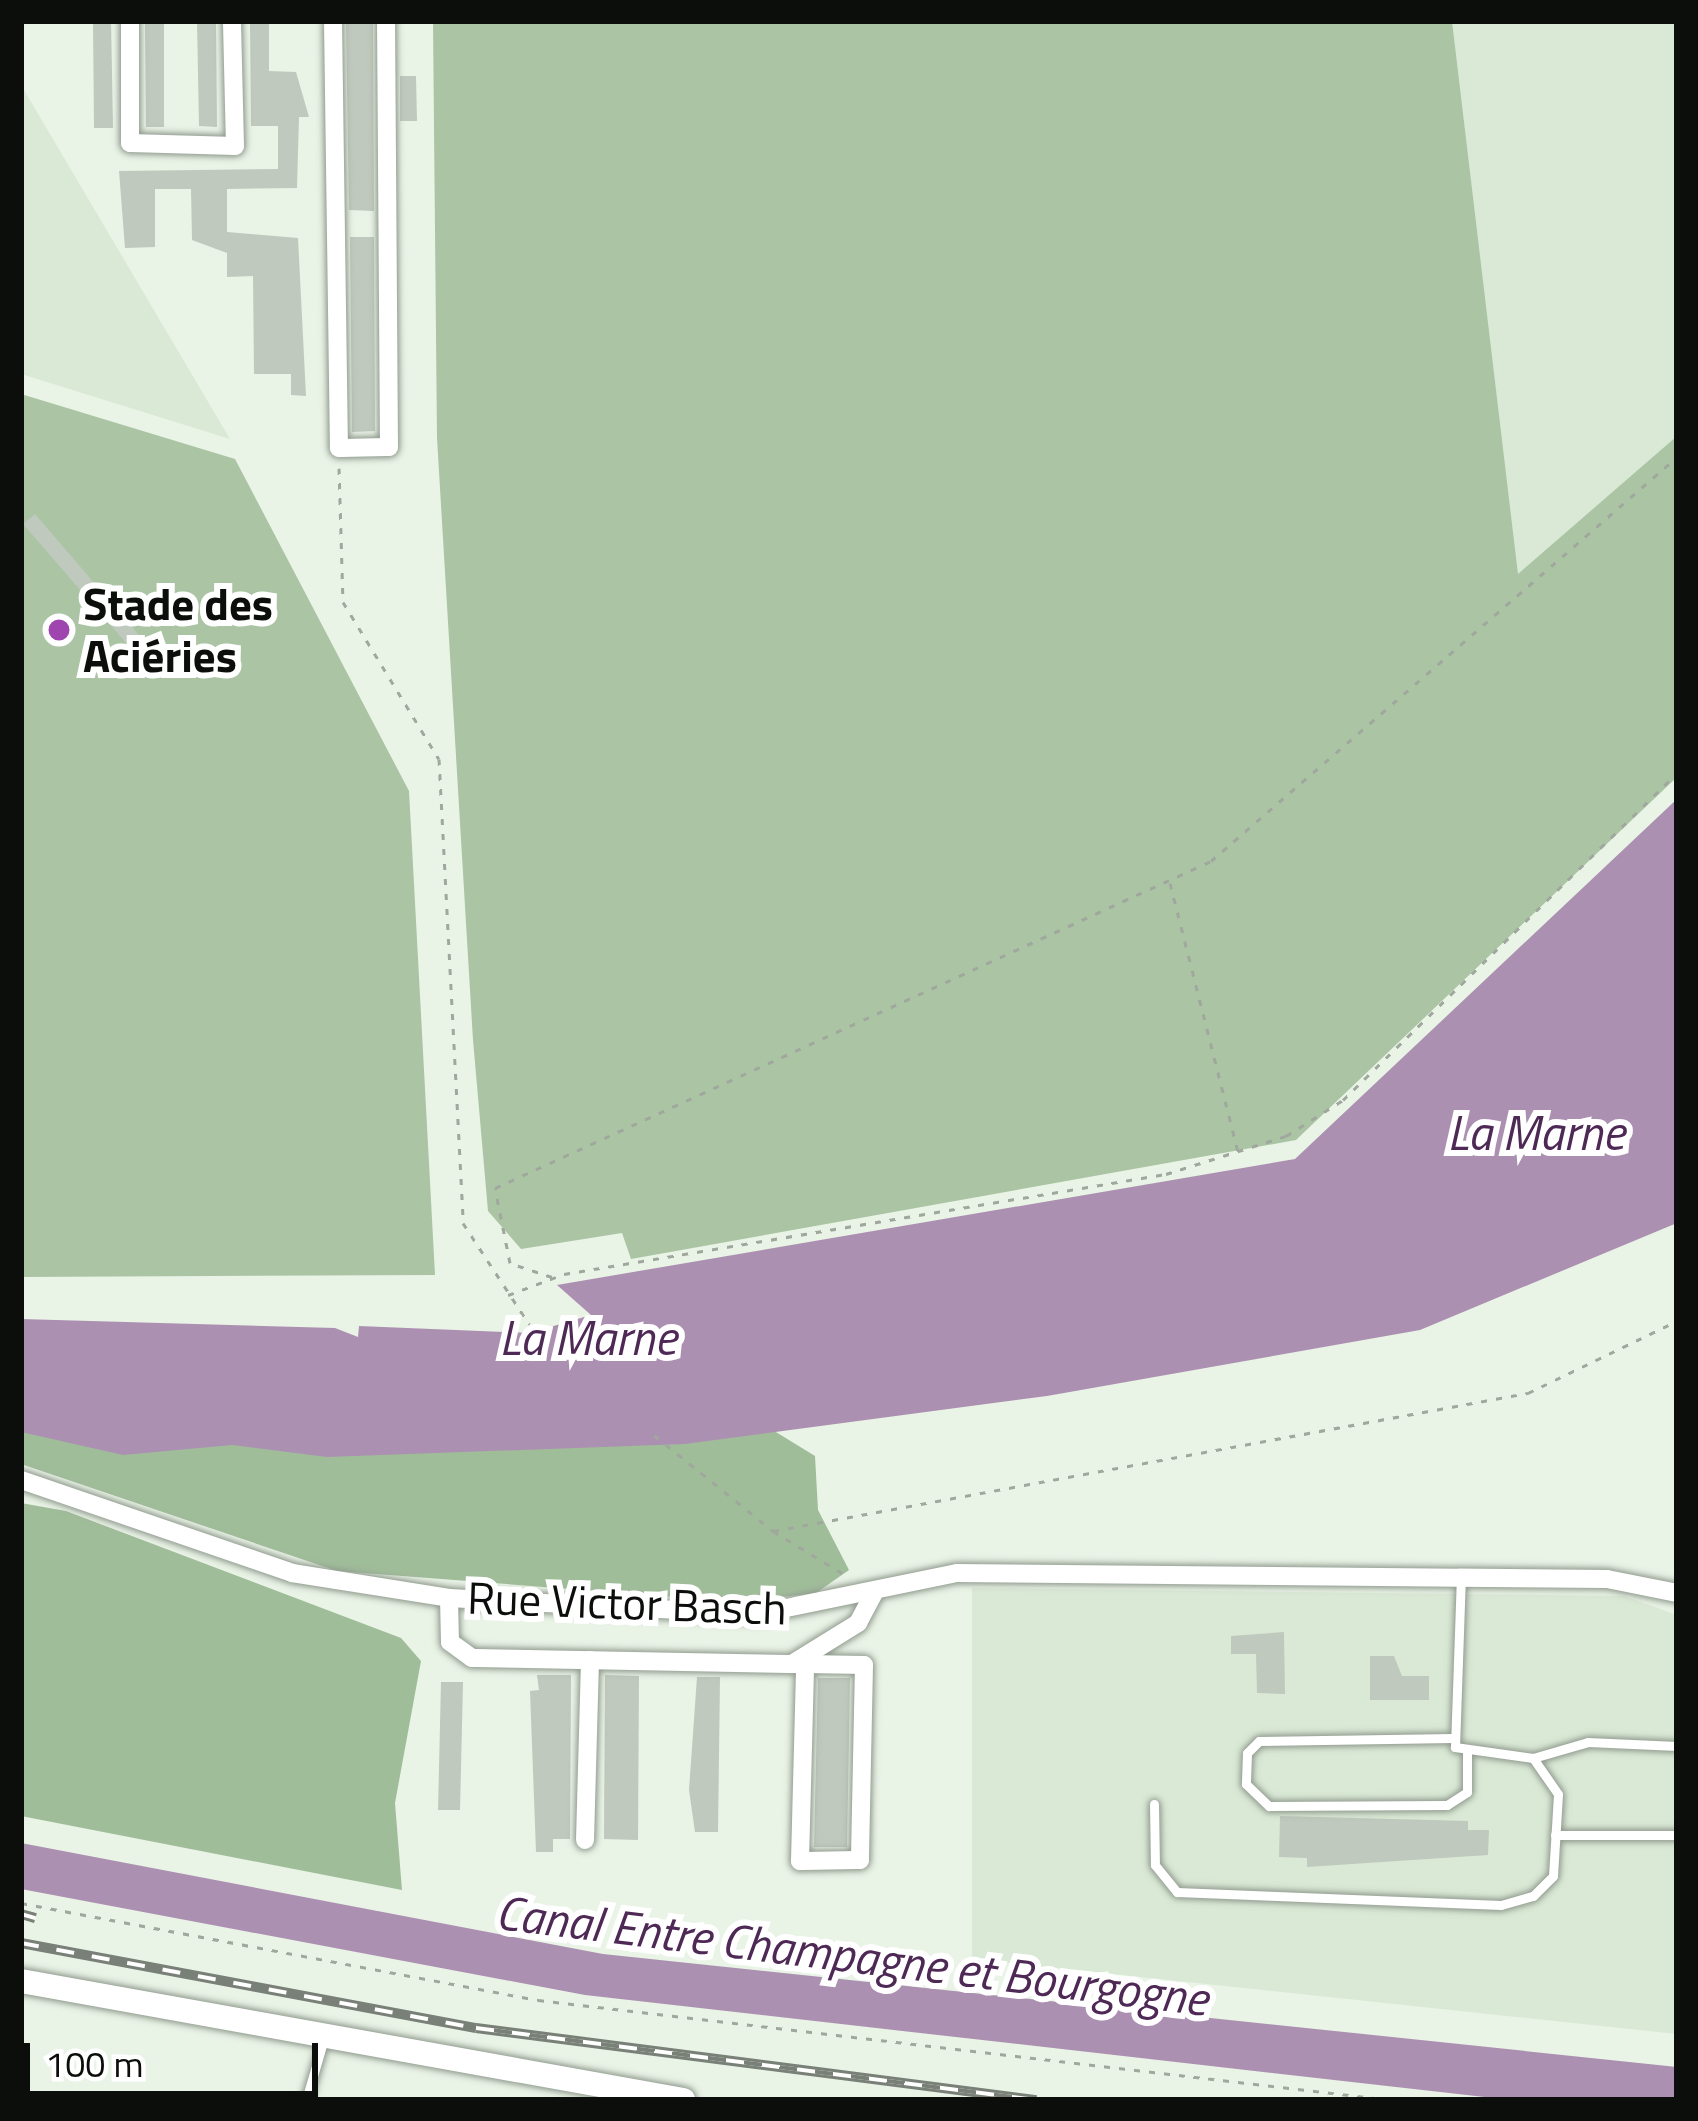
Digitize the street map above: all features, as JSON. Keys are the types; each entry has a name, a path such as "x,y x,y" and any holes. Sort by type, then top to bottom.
{"street":[{"path":"130,21 130,143 235,146 232,21"},
{"path":"333,21 339,448 388,447 386,21"},
{"name":"Rue Victor Basch","path":"21,1480 292,1573 449,1598 757,1614 957,1573 1607,1579 1677,1593"},
{"path":"799,1664 858,1623 874,1593"},
{"path":"449,1598 447,1625 460,1653 864,1665 860,1860 800,1861 799,1664"},
{"path":"585,1840 590,1660"},
{"path":"21,1982 323,2042 683,2100"}],"lane":[{"path":"1461,1579 1453,1738 1467,1753 1533,1758 1588,1742 1677,1746"},
{"path":"1453,1738 1259,1741 1246,1753 1246,1784 1270,1805 1447,1805 1467,1792 1467,1753"},
{"path":"1154,1804 1155,1865 1177,1892 1501,1905 1547,1884 1558,1795 1533,1758"},
{"path":"1556,1835 1677,1835"},
{"path":"306,2100 323,2042"}],"path":[{"path":"339,448 344,602 439,760 463,1223 529,1324"},
{"path":"552,1277 511,1263 495,1188 1211,862 1677,458"},
{"path":"508,1295 552,1277 1166,1174 1286,1136 1343,1100 1677,773"},
{"path":"1169,881 1238,1151"},
{"path":"773,1531 1528,1393 1677,1321"},
{"path":"654,1435 773,1531 874,1593"},
{"path":"21,1903 630,2013 1391,2100"}],"shaded area":[{"path":"1452,21 1677,21 1677,436 1518,576"},
{"path":"21,85 230,439 21,374"},
{"path":"972,1588 1624,1596 1677,1615 1677,2034 972,1959"}],"green space":[{"path":"433,21 1452,21 1518,574 1677,436 1677,777 1296,1140 631,1259 622,1233 521,1249 488,1211 473,1040 437,438"},
{"path":"21,394 235,459 409,791 435,1275 21,1277"},
{"path":"21,1409 758,1421 815,1456 818,1510 849,1570 816,1593 738,1602 337,1571 21,1464"},
{"path":"21,1503 66,1511 401,1638 421,1661 395,1803 402,1890 21,1816"}],"water":[{"name":"La Marne","path":"1677,799 1677,1223 1420,1330 1047,1396 685,1444 327,1457 232,1445 123,1455 21,1432 21,1319 335,1328 358,1337 359,1326 530,1333 591,1315 557,1285 1295,1159"},
{"path":"21,1843 603,1954 1677,2067 1677,2100 1511,2100 585,1995 21,1889"}],"building":[{"path":"93,21 111,21 113,128 94,128"},
{"path":"145,21 164,21 164,127 146,127"},
{"path":"197,21 216,21 217,127 199,126"},
{"path":"250,21 269,21 269,71 296,72 309,117 299,117 297,188 227,189 227,232 298,238 306,396 291,395 291,374 254,374 253,276 227,277 227,253 192,240 191,189 155,189 155,247 125,248 119,171 278,169 278,126 251,126"},
{"path":"346,21 373,21 374,211 349,210"},
{"path":"400,76 416,76 417,121 400,121"},
{"path":"350,237 374,237 375,431 352,432"},
{"path":"35,514 151,649 139,658 23,524"},
{"path":"1284,1632 1285,1694 1257,1693 1256,1654 1231,1654 1231,1636"},
{"path":"1370,1656 1394,1656 1402,1676 1429,1676 1429,1700 1370,1700"},
{"path":"537,1675 571,1675 570,1839 553,1839 553,1852 536,1852 530,1691 539,1690"},
{"path":"605,1675 639,1676 638,1840 604,1839"},
{"path":"697,1677 720,1677 718,1832 695,1832 689,1790"},
{"path":"818,1678 850,1678 847,1847 814,1847"},
{"path":"441,1682 463,1682 460,1810 438,1810"},
{"path":"1280,1816 1468,1821 1468,1830 1489,1830 1488,1855 1307,1867 1307,1858 1279,1857"}],"railway":[{"path":"21,1914 35,1918"},
{"path":"21,1943 476,2028 1036,2100"}],"place":[{"name":"Stade des Aciéries","path":"59,630"}],"water label":[{"name":"Canal Entre Champagne et Bourgogne","path":"852,1955"}]}
